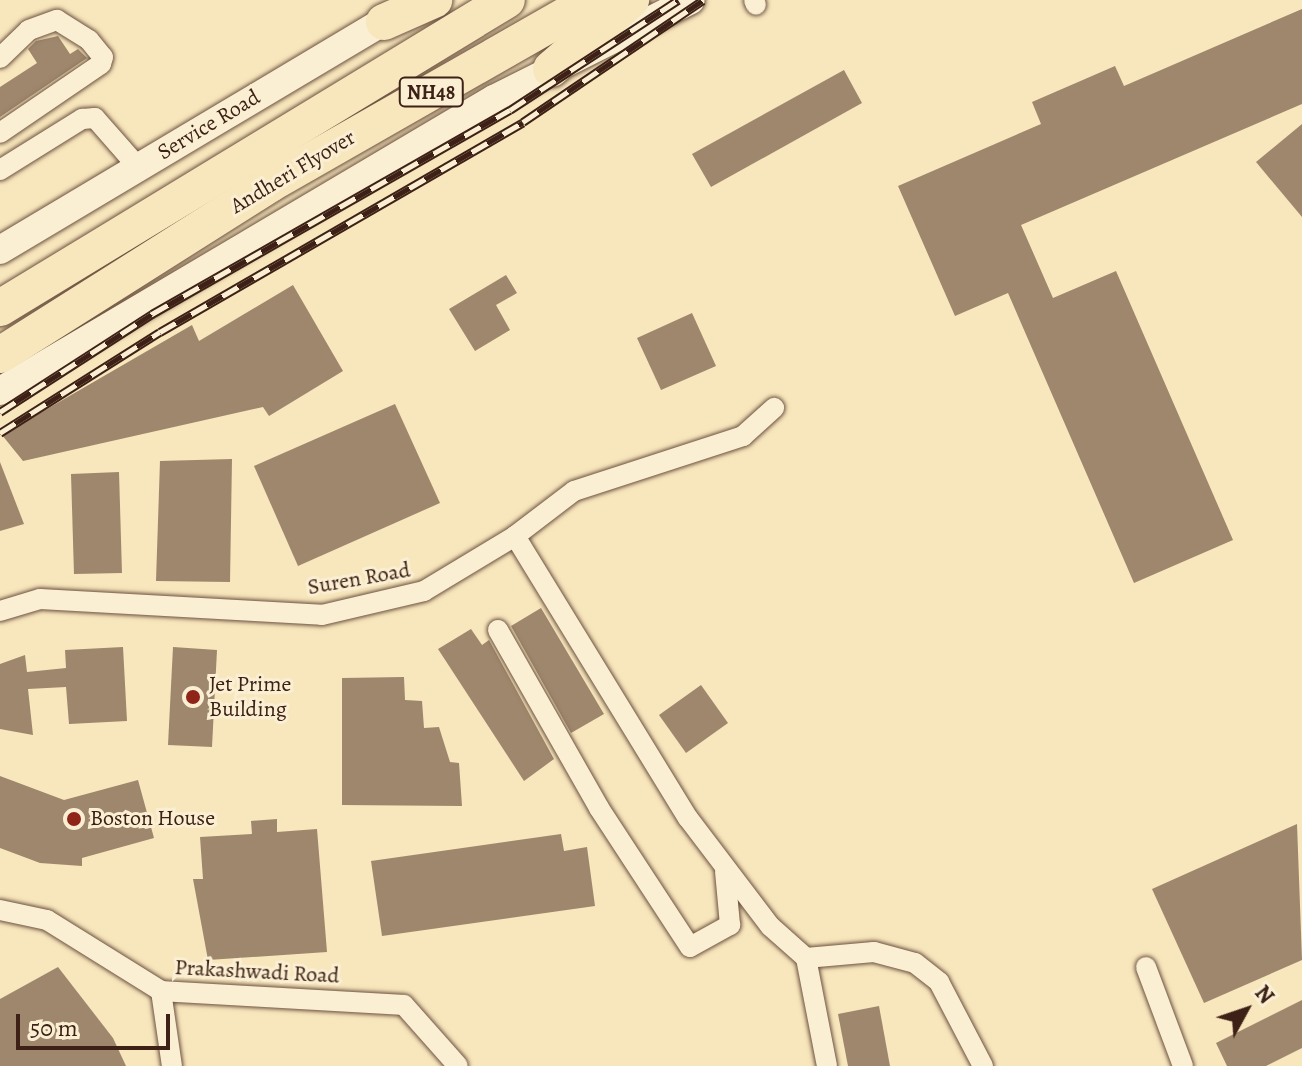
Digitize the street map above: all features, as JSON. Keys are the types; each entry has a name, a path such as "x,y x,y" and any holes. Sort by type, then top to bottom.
{"highway":[{"path":"384,22 434,0"},
{"name":"Andheri Flyover","path":"0,308 252,150 507,0"},
{"name":"Andheri Flyover","path":"0,355 270,184 593,0"},
{"path":"551,69 631,0"}],"street":[{"name":"Service Road","path":"0,250 419,0"},
{"path":"0,391 551,69 691,0"},
{"path":"0,58 46,20 89,40 103,57 101,64 0,133"},
{"path":"0,170 82,119 95,118 138,167"},
{"name":"Suren Road","path":"0,611 40,599 322,615 424,591 515,536 574,491 743,436 774,408"},
{"path":"515,536 688,818 770,926 806,958 827,1066"},
{"path":"498,630 599,808 690,947 730,925 724,863"},
{"name":"Prakashwadi Road","path":"0,910 47,920 161,991 404,1005 458,1066"},
{"path":"806,958 874,952 915,963 939,982 983,1066"},
{"path":"1146,967 1183,1066"},
{"path":"161,991 172,1066"}],"building":[{"path":"1302,9 1302,104 1021,225 1053,298 1116,271 1233,540 1134,583 1008,293 955,316 898,186 1041,124 1032,102 1115,66 1124,86"},
{"path":"58,36 70,54 78,49 87,58 0,117 0,87 37,63 28,49 36,41"},
{"path":"844,70 862,103 711,187 692,154"},
{"path":"1302,124 1302,217 1256,162"},
{"path":"506,275 517,293 496,305 510,330 475,351 449,309"},
{"path":"293,285 343,371 269,416 263,407 23,461 2,435 192,325 199,341"},
{"path":"692,313 716,366 661,390 637,338"},
{"path":"395,404 440,503 298,566 254,466"},
{"path":"232,459 230,582 156,581 160,461"},
{"path":"0,462 24,524 0,531"},
{"path":"119,472 122,573 74,574 71,474"},
{"path":"541,608 604,714 571,733 511,626"},
{"path":"471,629 482,645 489,640 554,759 524,781 438,649"},
{"path":"123,647 127,721 69,724 66,687 28,689 33,735 0,729 0,664 25,655 27,672 66,668 65,650"},
{"name":"Jet Prime Building","path":"173,647 217,650 212,747 168,745"},
{"path":"404,677 405,700 422,701 424,728 439,727 450,762 459,763 462,806 342,805 342,678"},
{"path":"701,685 728,723 686,753 659,715"},
{"name":"Boston House","path":"0,776 64,800 138,780 154,838 82,858 82,866 40,863 0,848"},
{"path":"277,819 277,832 317,829 327,952 208,960 193,879 203,879 200,837 252,834 251,821"},
{"path":"1297,824 1302,960 1204,1003 1152,889"},
{"path":"561,834 564,851 587,847 595,906 382,936 371,861"},
{"path":"58,967 113,1038 126,1066 0,1066 0,999"},
{"path":"1302,1000 1302,1048 1266,1066 1227,1066 1216,1043"},
{"path":"879,1006 890,1066 848,1066 838,1014"}],"railway":[{"path":"0,412 152,314 510,110 678,0"},
{"path":"0,433 160,332 523,122 703,0"}],"place":[{"name":"Jet Prime Building","path":"193,697"},
{"name":"Boston House","path":"74,819"}]}
